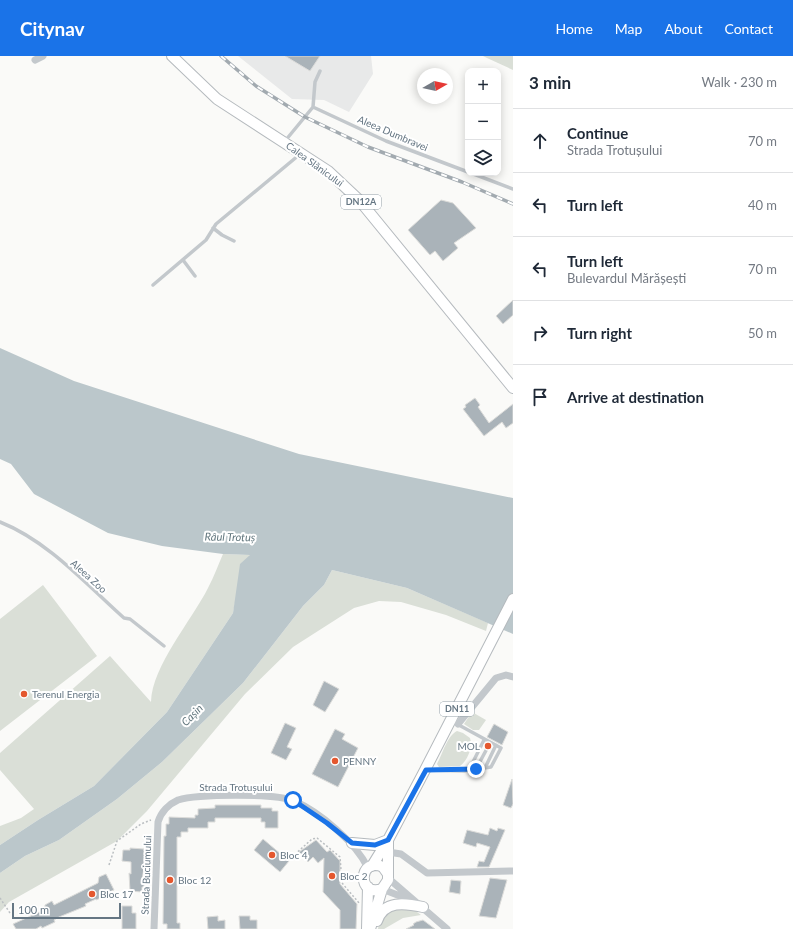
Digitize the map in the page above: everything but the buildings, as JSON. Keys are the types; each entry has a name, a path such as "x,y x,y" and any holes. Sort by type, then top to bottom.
{"main road":[{"name":"Calea Slănicului","path":"172,56 217,99 328,172 360,200 513,388"},
{"name":"DN11","path":"370,867 388,840 426,770 455,722 513,599"},
{"name":"DN11","path":"388,840 388,876"},
{"path":"352,843 369,846 388,840"},
{"path":"367,929 368,887 364,877 370,867 383,867 388,876 387,883 382,888 370,929"},
{"path":"368,887 374,890 382,888"},
{"path":"375,929 379,915 386,908 403,904 419,904"}],"street":[{"path":"35,60 43,56"},
{"path":"455,722 496,678 506,676 513,677"},
{"name":"Strada Trotușului","path":"158,822 161,814 168,806 189,798 276,797 293,800 337,830 352,843 370,867"},
{"name":"Strada Buciumului","path":"154,929 158,822"},
{"path":"388,852 401,854 427,873 513,871"},
{"path":"388,876 447,929"},
{"path":"382,888 419,904"}],"lane":[{"path":"284,142 313,107 315,82 320,71"},
{"name":"Aleea Dumbravei","path":"313,107 386,141 465,171"},
{"path":"154,285 206,240 211,234 213,228 301,153"},
{"path":"479,176 513,189"},
{"path":"213,228 222,235 230,237 234,241"},
{"path":"183,260 195,276"},
{"name":"Aleea Zoo","path":"0,522 32,539 59,559 124,618 130,619 164,646"},
{"path":"426,770 469,770 491,767 501,748 484,740 455,722"},
{"path":"469,770 484,740"},
{"path":"476,769 490,742"}],"path":[{"path":"109,866 117,841 141,824 151,820 158,822"},
{"path":"292,857 312,839 317,838 340,857 342,862 342,883 357,900 359,905"},
{"path":"0,898 10,913"}],"shaded area":[{"path":"238,56 371,56 373,74 349,112 324,100 292,99"},
{"path":"483,56 513,56 513,70 487,58"},
{"path":"223,554 250,555 239,582 233,613 167,712 94,786 0,845 0,826 21,818 34,809 0,770 0,753 110,656 151,702 153,688 165,659 201,601"},
{"path":"332,570 407,588 488,623 486,631 446,615 401,602 379,601 354,608 293,647 245,694 147,811 117,841 9,902 0,912 0,873 25,856 59,840 117,799 162,762 243,683 303,606 324,585"},
{"name":"Terenul Energia","path":"43,585 97,656 0,731 0,619"},
{"path":"472,712 486,720 479,730 473,730 464,724"},
{"path":"457,731 470,738 471,745 467,757 460,766 439,767 437,764 450,737"},
{"path":"412,908 421,915 403,918 384,929 378,929 382,917 390,911"}],"water":[{"path":"0,348 74,381 299,454 513,498 513,634 407,588 332,570 324,585 303,606 243,683 162,762 117,799 59,840 25,856 0,873 0,845 94,786 167,712 233,613 240,564 250,555 223,554 162,546 108,533 34,494 11,464 0,459"}],"railway":[{"path":"221,56 256,86 305,117 368,147 462,182 513,204"}],"place":[{"name":"Terenul Energia","path":"24,694"},
{"name":"MOL","path":"488,746"},
{"name":"PENNY","path":"335,761"},
{"name":"Bloc 4","path":"272,855"},
{"name":"Bloc 2","path":"332,876"},
{"name":"Bloc 12","path":"170,880"},
{"name":"Bloc 17","path":"92,894"}],"route":[{"path":"293,800 337,830 352,843 369,846 375,845 388,840 426,770 464,771 476,769"}],"water label":[{"name":"Râul Trotuș","path":"230,537"},
{"name":"Cașin","path":"192,715"}]}
